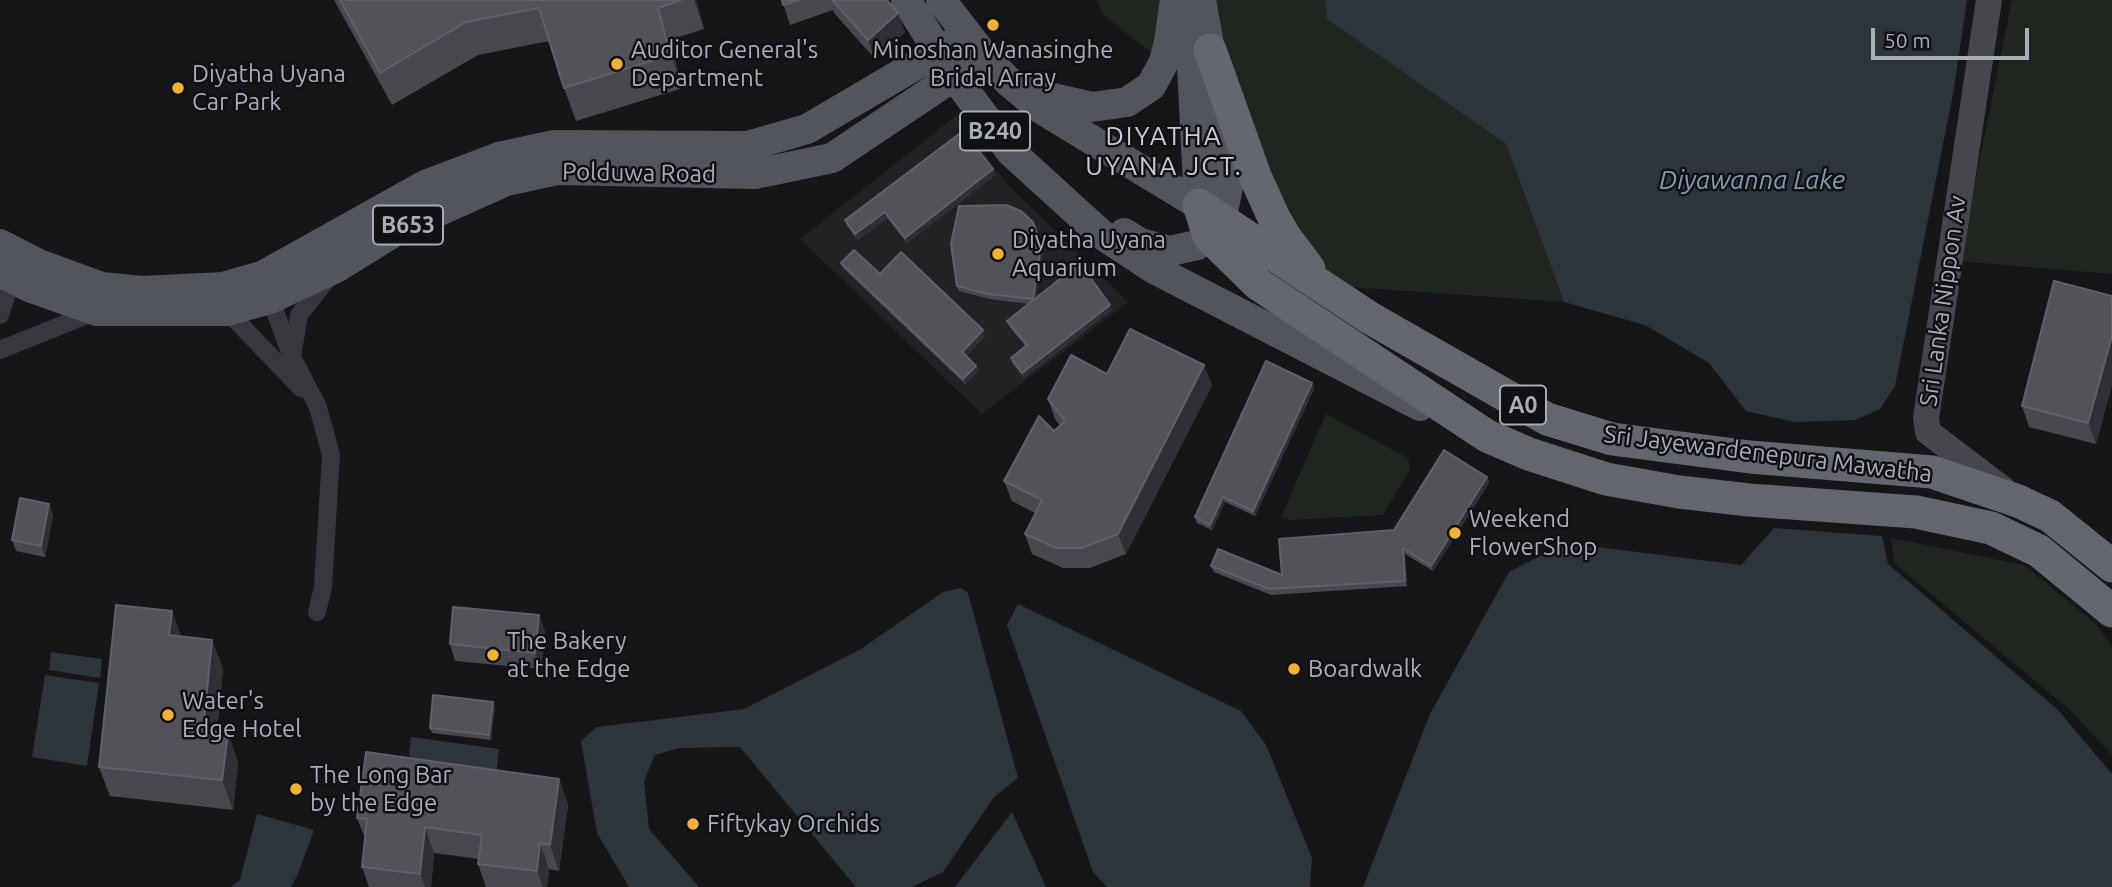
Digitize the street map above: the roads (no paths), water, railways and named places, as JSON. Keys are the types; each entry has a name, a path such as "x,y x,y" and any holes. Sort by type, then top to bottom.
{"highway":[{"path":"1210,50 1255,176 1274,218 1321,285"},
{"name":"Sri Jayewardenepura Mawatha","path":"1210,221 1321,285 1370,318 1547,419 1612,439 1750,457 1932,472 2018,501 2050,516 2112,566"},
{"name":"Sri Jayewardenepura Mawatha","path":"1210,221 1258,284 1487,436 1529,454 1606,479 1679,492 1749,500 1916,512 1991,528 2039,551 2112,611"}],"main road":[{"name":"B240","path":"906,0 946,64 1011,152 1042,181"},
{"name":"B240","path":"942,0 976,45 1010,83 1041,109 1210,221"},
{"path":"1010,83 1048,97 1092,107 1128,102 1151,86 1164,62 1175,0"},
{"path":"1189,0 1210,221"},
{"path":"1042,181 1140,243 1170,251 1197,246 1228,187 1210,50 1200,0"},
{"name":"Polduwa Road","path":"20,275 142,290 266,287 336,268 425,186 499,157 554,145 748,146 775,140 807,129 946,64 976,45"},
{"path":"1042,181 1101,234 1154,269 1415,404 1487,436"},
{"name":"Polduwa Road","path":"0,244 20,275 97,311 227,311 393,218"}],"street":[{"name":"Sri Lanka Nippon Av","path":"1989,0 1926,418 1928,432 2018,501"},
{"path":"292,356 299,315 336,268"},
{"path":"0,315 20,275"},
{"path":"266,287 292,356 318,407 331,455 323,587 317,612"},
{"path":"0,350 97,311"},
{"path":"227,311 318,407"}],"water":[{"name":"Diyawanna Lake","path":"1325,0 1967,0 1953,94 1895,386 1880,409 1855,420 1794,422 1746,411 1709,363 1645,325 1564,302 1506,144 1327,19"},
{"path":"1774,528 1882,536 1888,564 2058,710 2112,774 2112,887 1363,887 1430,714 1509,572 1565,543 1741,565"},
{"path":"961,588 968,593 1018,778 994,797 943,872 912,887 856,887 740,747 679,748 655,755 644,781 649,829 699,887 629,887 597,833 581,741 597,727 744,709 861,649 943,592"},
{"path":"1018,604 1241,711 1266,745 1312,858 1310,887 1107,887 1093,872 1007,625"},
{"path":"51,652 102,659 100,678 49,670"},
{"path":"45,675 99,683 87,766 32,757"},
{"path":"411,737 499,749 495,788 407,777"},
{"path":"1012,812 1046,887 955,887"},
{"path":"257,814 314,830 291,887 231,887 240,880"}],"place":[{"name":"Minoshan Wanasinghe Bridal Array","path":"993,25"},
{"name":"Auditor General's Department","path":"617,64"},
{"name":"Diyatha Uyana Car Park","path":"178,88"},
{"name":"Diyatha Uyana Aquarium","path":"998,254"},
{"name":"Weekend FlowerShop","path":"1455,533"},
{"name":"The Bakery at the Edge","path":"493,655"},
{"name":"Boardwalk","path":"1294,669"},
{"name":"Water's Edge Hotel","path":"168,715"},
{"name":"The Long Bar by the Edge","path":"296,789"},
{"name":"Fiftykay Orchids","path":"693,824"}],"district":[{"name":"DIYATHA UYANA JCT.","path":"1164,151"}]}
